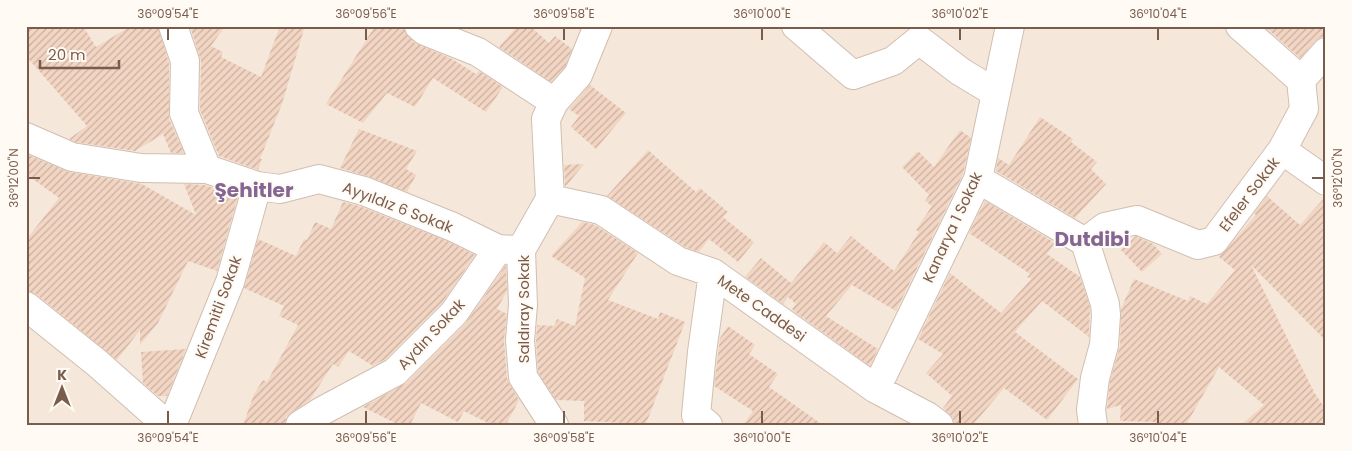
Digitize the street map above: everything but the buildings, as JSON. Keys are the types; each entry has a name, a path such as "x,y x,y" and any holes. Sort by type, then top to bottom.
{"street":[{"path":"173,26 185,61 184,113 207,170"},
{"path":"419,26 425,31 478,52 554,102"},
{"path":"550,199 546,119 554,102 578,75 598,26"},
{"path":"796,26 853,74 893,61 919,40 961,72 996,93"},
{"name":"Kanarya 1 Sokak","path":"876,389 978,179 1010,26"},
{"path":"1240,26 1301,80 1326,52"},
{"name":"Efeler Sokak","path":"1086,242 1105,227 1138,220 1198,245 1214,241 1282,150 1304,109 1301,80"},
{"name":"Ayyıldız 6 Sokak","path":"26,137 72,157 141,168 207,170 257,186 280,189 319,179 364,191 510,250"},
{"path":"1282,150 1326,181"},
{"path":"978,179 1086,242 1105,304 1106,315 1104,345 1091,410 1093,425"},
{"name":"Kiremitli Sokak","path":"172,425 230,282 257,186"},
{"name":"Saldıray Sokak","path":"550,199 510,250 522,305 520,340 523,377 554,425"},
{"name":"Mete Caddesi","path":"550,199 601,210 678,261 713,273 876,389 927,416 939,425"},
{"name":"Aydın Sokak","path":"300,425 322,411 395,372 454,313 510,250"},
{"path":"708,425 696,415 702,352 713,273"},
{"path":"26,306 97,363 167,425"}],"shaded area":[{"path":"26,26 1326,26 1326,425 26,425"}],"district":[{"name":"Şehitler","path":"254,190"},
{"name":"Dutdibi","path":"1092,239"}]}
